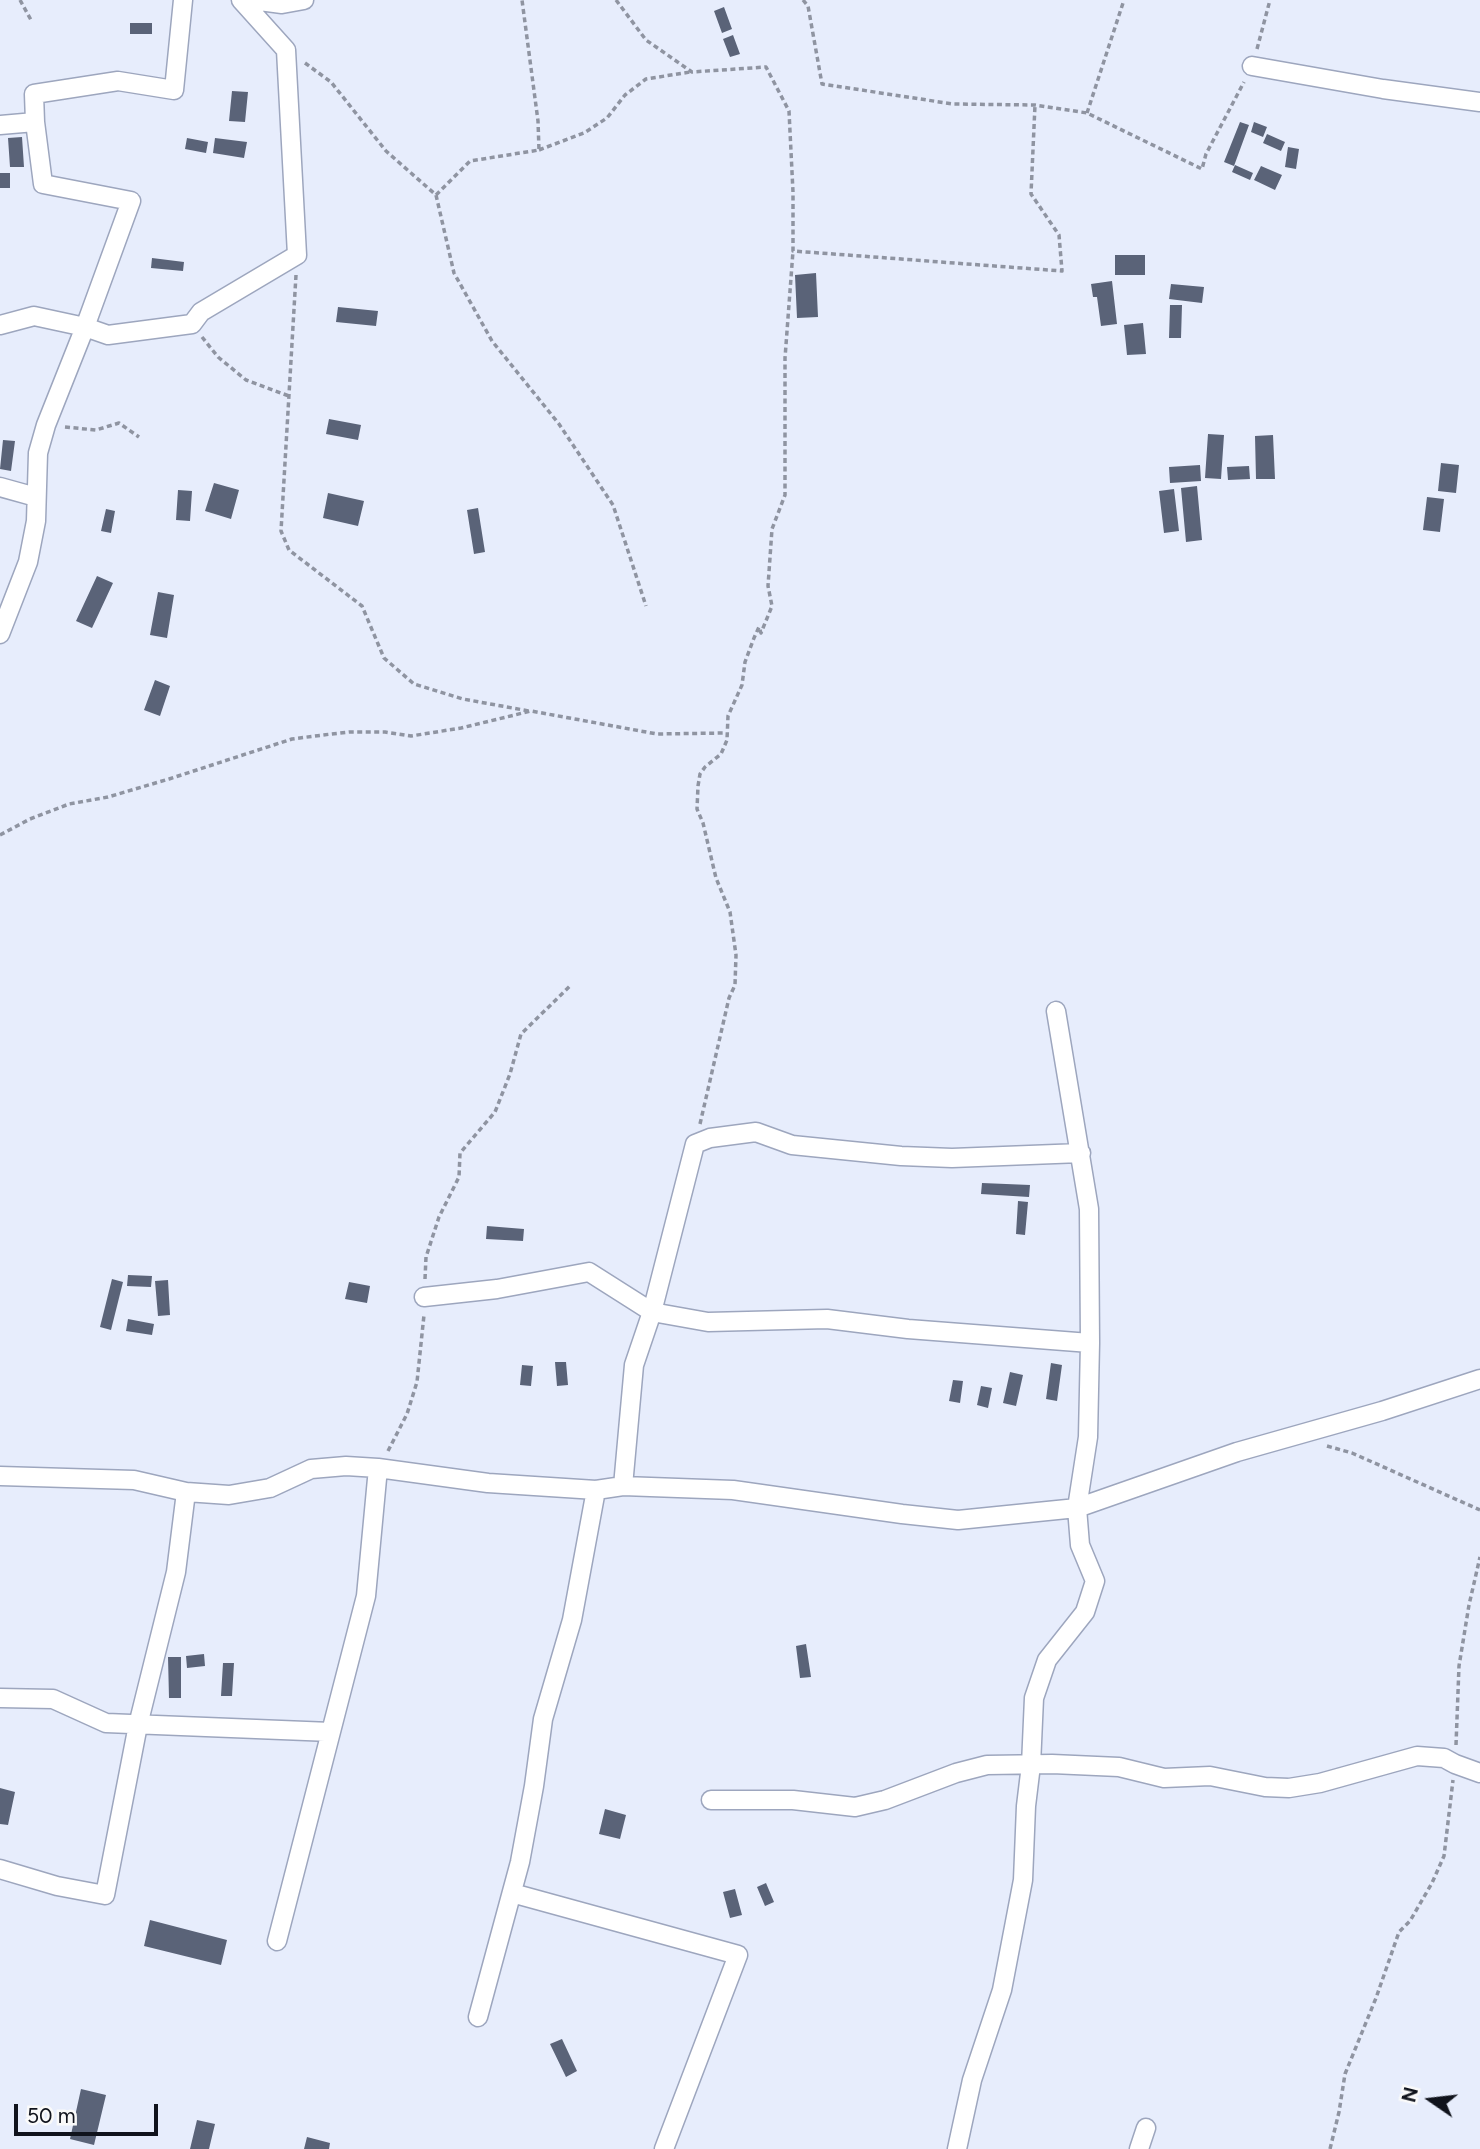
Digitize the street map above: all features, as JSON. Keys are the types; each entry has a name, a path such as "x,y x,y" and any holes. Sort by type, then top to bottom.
{"street":[{"path":"0,634 27,562 36,522 38,453 46,425 131,201 43,184 34,94 46,90 118,81 174,90 184,0"},
{"path":"0,324 34,316 108,335 192,324 201,312 297,255 286,50 240,0"},
{"path":"252,0 282,4 304,0"},
{"path":"1252,66 1383,89 1480,102"},
{"path":"0,125 35,122"},
{"path":"0,487 36,497"},
{"path":"957,2149 972,2080 1002,1990 1023,1880 1034,1698 1047,1660 1085,1612 1095,1581 1080,1545 1077,1508 1088,1437 1090,1209 1056,1011"},
{"path":"623,1486 634,1365 652,1312 695,1144 710,1138 757,1132 792,1144 901,1156 952,1158 1081,1153"},
{"path":"424,1297 497,1289 589,1272 652,1312 708,1322 827,1319 908,1329 1090,1343"},
{"path":"0,1476 134,1480 186,1492 229,1495 270,1488 311,1469 346,1466 488,1483 596,1490 623,1486 733,1490 958,1520 1077,1508 1237,1452 1480,1379"},
{"path":"277,1941 366,1596 378,1468"},
{"path":"478,2017 512,1893 534,1786 542,1718 572,1620 596,1490"},
{"path":"0,1869 57,1886 105,1895 138,1725 176,1572 186,1492"},
{"path":"0,1698 53,1699 106,1723 331,1732"},
{"path":"711,1800 793,1800 855,1807 885,1800 956,1773 987,1765 1119,1768 1164,1778 1210,1776 1265,1787 1289,1788 1320,1783 1417,1756 1435,1756 1480,1773"},
{"path":"512,1893 738,1955 664,2149"},
{"path":"1139,2149 1146,2128"}],"path":[{"path":"20,0 31,20"},
{"path":"522,0 538,121 539,150"},
{"path":"616,0 646,40 692,72"},
{"path":"803,0 808,6"},
{"path":"810,0 808,6 822,84 953,104 1035,105 1087,113 1202,169 1206,154 1252,66 1270,0"},
{"path":"1087,113 1124,0"},
{"path":"286,50 331,82 386,151 436,195 454,273 492,341 559,424 613,505 646,606"},
{"path":"436,195 470,161 539,150 584,133 607,118 625,96 646,79 766,66 789,111 793,251 785,358 785,495 772,529 768,586 772,606 761,633 759,627 745,662 742,685 728,716 727,740 721,754 700,774 697,809 716,878 733,923 736,955 734,985 695,1144"},
{"path":"793,251 1062,271 1059,235 1031,194 1035,105"},
{"path":"297,255 281,531 289,550 362,606 384,658 414,684 463,699 657,734 726,733"},
{"path":"192,324 218,357 246,380 290,396"},
{"path":"46,425 96,430 119,423 139,437"},
{"path":"0,835 69,804 108,797 292,740 349,732 385,732 411,736 437,733 531,711"},
{"path":"378,1468 407,1414 417,1382 423,1335 426,1257 439,1217 459,1177 460,1153 495,1112 521,1034 570,986"},
{"path":"1292,1436 1352,1453 1480,1510"},
{"path":"1330,2149 1345,2074 1399,1932 1410,1921 1444,1856 1459,1717 1459,1667 1480,1557"}],"building":[{"path":"724,7 732,29 722,33 714,11"},
{"path":"130,23 152,23 152,34 130,34"},
{"path":"733,35 740,54 730,57 723,39"},
{"path":"232,91 248,92 245,122 229,121"},
{"path":"1240,122 1249,125 1234,166 1224,162"},
{"path":"1254,122 1267,127 1263,137 1251,132"},
{"path":"1267,134 1285,142 1281,151 1263,143"},
{"path":"22,137 24,167 10,167 8,138"},
{"path":"187,138 208,142 206,153 185,149"},
{"path":"215,138 247,142 244,158 213,153"},
{"path":"1288,147 1299,149 1296,169 1285,167"},
{"path":"1235,165 1253,173 1250,180 1232,172"},
{"path":"1261,166 1282,175 1275,190 1254,180"},
{"path":"0,173 10,173 10,188 0,188"},
{"path":"1115,255 1145,255 1145,275 1115,275"},
{"path":"152,258 184,262 183,271 151,268"},
{"path":"816,273 818,317 797,318 795,275"},
{"path":"1112,281 1117,324 1101,326 1097,297 1093,297 1091,284"},
{"path":"1171,284 1204,287 1202,303 1169,299"},
{"path":"1170,305 1182,305 1181,338 1169,338"},
{"path":"338,307 378,311 376,326 336,322"},
{"path":"1143,323 1146,354 1127,355 1124,325"},
{"path":"329,419 361,425 358,440 326,434"},
{"path":"1208,434 1224,435 1221,479 1205,478"},
{"path":"1273,435 1275,479 1256,479 1255,436"},
{"path":"3,440 15,441 11,471 0,469"},
{"path":"1441,463 1459,465 1456,493 1438,491"},
{"path":"1200,465 1201,481 1170,483 1169,467"},
{"path":"1249,466 1250,479 1228,480 1227,467"},
{"path":"214,483 239,490 231,519 205,511"},
{"path":"1197,486 1202,540 1186,542 1181,488"},
{"path":"1174,489 1179,531 1164,533 1159,491"},
{"path":"178,490 192,491 190,521 176,520"},
{"path":"328,493 364,501 358,526 323,518"},
{"path":"1427,497 1444,499 1440,532 1423,530"},
{"path":"478,508 485,552 474,554 467,510"},
{"path":"106,509 115,511 111,533 101,531"},
{"path":"97,576 113,583 92,628 76,621"},
{"path":"158,592 174,595 167,638 150,635"},
{"path":"155,680 170,686 160,716 144,710"},
{"path":"982,1183 1030,1185 1029,1197 981,1194"},
{"path":"1018,1201 1028,1202 1025,1235 1016,1234"},
{"path":"487,1226 524,1229 523,1241 486,1239"},
{"path":"128,1275 152,1276 151,1287 127,1286"},
{"path":"112,1279 123,1282 111,1330 100,1327"},
{"path":"168,1280 170,1315 158,1316 155,1281"},
{"path":"349,1282 370,1286 367,1303 345,1299"},
{"path":"128,1319 154,1324 152,1335 126,1331"},
{"path":"555,1362 566,1362 568,1385 557,1386"},
{"path":"1051,1363 1062,1365 1057,1401 1046,1399"},
{"path":"522,1365 533,1366 531,1386 520,1385"},
{"path":"1010,1372 1023,1375 1016,1406 1003,1403"},
{"path":"953,1380 963,1381 960,1403 949,1401"},
{"path":"981,1386 992,1388 988,1408 977,1405"},
{"path":"806,1644 811,1677 800,1678 796,1646"},
{"path":"204,1654 205,1666 187,1668 186,1656"},
{"path":"168,1657 181,1657 181,1698 169,1698"},
{"path":"223,1663 234,1663 232,1696 221,1696"},
{"path":"0,1788 15,1792 8,1825 0,1824"},
{"path":"605,1809 626,1815 620,1839 599,1834"},
{"path":"766,1883 774,1902 765,1906 757,1887"},
{"path":"735,1889 742,1915 730,1918 723,1892"},
{"path":"150,1920 227,1940 221,1965 144,1946"},
{"path":"562,2039 577,2071 566,2077 550,2044"},
{"path":"81,2089 106,2095 94,2145 70,2139"},
{"path":"197,2120 215,2124 209,2149 190,2149"},
{"path":"307,2137 330,2143 329,2149 304,2149"}]}
